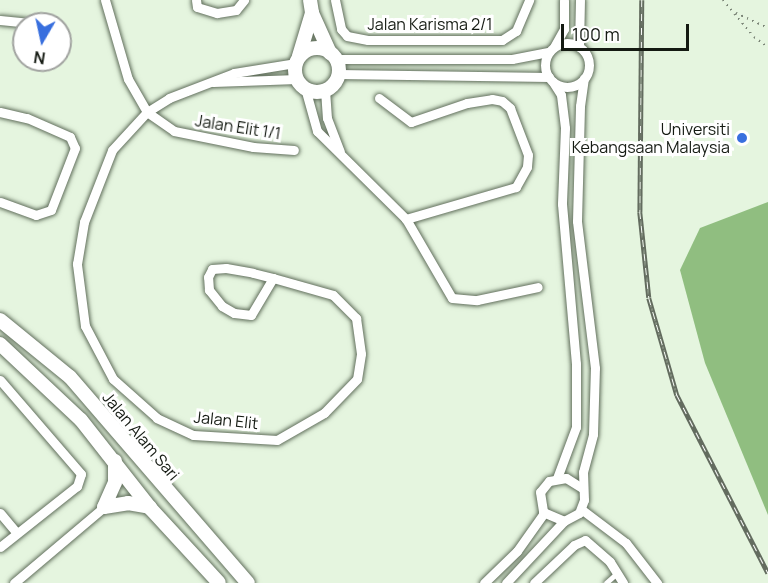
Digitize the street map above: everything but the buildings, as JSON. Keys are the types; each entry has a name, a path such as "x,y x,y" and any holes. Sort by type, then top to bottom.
{"street":[{"path":"105,0 128,79 147,112"},
{"path":"195,0 197,7 217,13 236,10 244,0"},
{"name":"Jalan Karisma 2/1","path":"335,0 341,29 355,38 502,40 516,31 525,18 530,0"},
{"path":"484,583 517,551 544,513 540,492 557,478 576,427 576,364 562,204 565,128 561,95 544,64 564,29 564,0"},
{"path":"579,47 580,0"},
{"path":"311,7 333,56 338,74"},
{"path":"311,7 297,59 301,83 317,131 406,219 452,298 477,300 538,287"},
{"path":"297,59 314,48 333,56 512,59 552,49 562,43 579,47 588,58 580,106 577,221 595,368 595,402 593,434 582,488 581,510"},
{"name":"Jalan Elit","path":"273,278 251,315 234,313 222,306 209,290 208,277 212,269 226,268 273,278 333,295 356,318 361,354 357,379 324,413 277,440 193,435 158,418 113,379 85,326 78,264 84,222 112,150 147,112 208,82 234,73 297,59"},
{"path":"338,74 551,80 569,87 584,78"},
{"path":"338,74 325,90 327,118 341,155"},
{"name":"Jalan Elit","path":"208,82 301,83"},
{"path":"301,83 325,90"},
{"path":"380,98 411,122 466,103 492,99 502,101 510,108 528,155 522,181 503,194 406,219"},
{"path":"0,112 27,118 75,141 51,210 36,215 0,202"},
{"name":"Jalan Elit 1/1","path":"147,112 174,131 253,147 294,150"},
{"name":"Jalan Alam Sari","path":"0,320 69,377 248,583"},
{"path":"0,344 67,406 115,461 150,507 219,583"},
{"path":"0,380 78,469 77,486 0,547"},
{"path":"14,583 104,507 115,482 115,461"},
{"path":"557,478 566,478 582,488"},
{"path":"104,507 128,503 150,507"},
{"path":"506,583 564,521 581,510"},
{"path":"581,510 626,543 657,583"},
{"path":"0,513 17,533"},
{"path":"544,513 564,521"},
{"path":"534,583 574,545 585,540 618,572 623,583"}],"lane":[{"path":"606,583 618,572"}],"path":[{"path":"723,0 754,38 768,47"},
{"path":"735,12 768,28"}],"green space":[{"path":"768,202 768,515 705,363 680,270 700,228"}],"railway":[{"path":"642,0 640,212 649,298 677,395 768,573"}],"place":[{"name":"Universiti Kebangsaan Malaysia","path":"742,138"}]}
